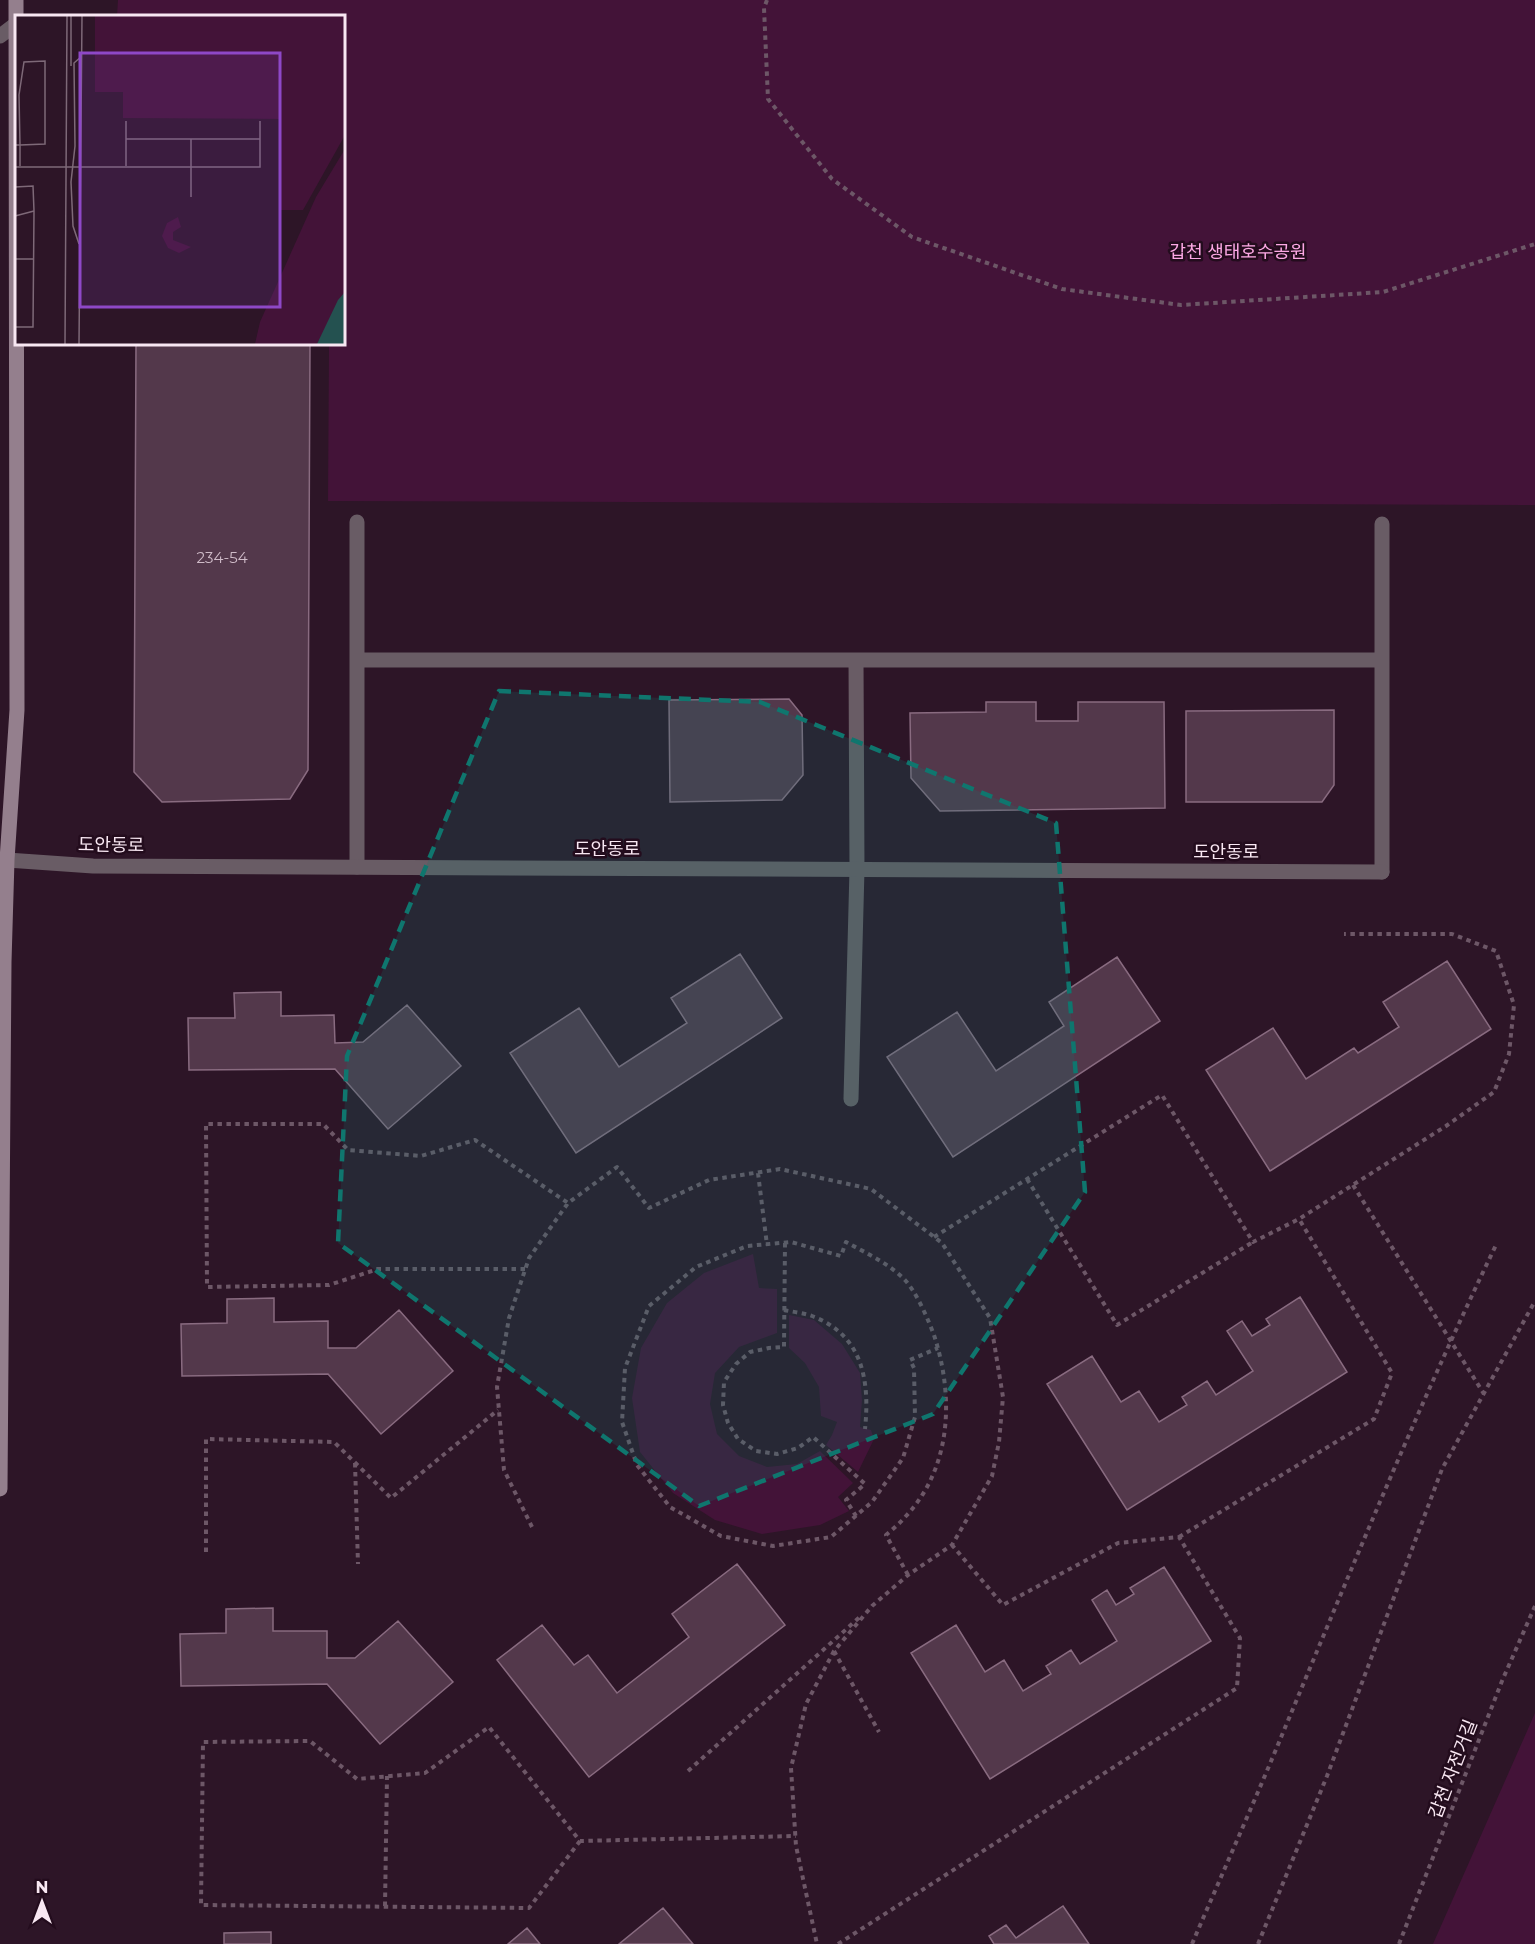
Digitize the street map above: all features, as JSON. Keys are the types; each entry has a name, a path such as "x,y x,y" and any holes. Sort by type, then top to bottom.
{"main road":[{"path":"0,1489 4,860 17,710 16,345"}],"street":[{"path":"0,36 15,25"},
{"path":"357,522 357,867"},
{"name":"도안동로","path":"4,860 93,866 1382,872 1382,524"},
{"path":"357,660 1382,660"},
{"path":"850,1099 857,869 856,660"}],"path":[{"path":"767,0 764,8 768,99 832,179 912,237 1062,289 1180,304 1383,292 1535,244"},
{"path":"1027,1179 1117,1325 1253,1242 1299,1219 1446,1126 1494,1092 1509,1054 1514,1005 1496,951 1452,934 1344,934"},
{"path":"934,1237 1162,1095 1253,1242"},
{"path":"525,1269 378,1269 330,1284 207,1287 206,1124 323,1124 348,1150 421,1156 475,1140 568,1203"},
{"path":"532,1527 504,1470 497,1387 509,1318 529,1258 568,1203 617,1167 649,1208 709,1180 780,1169 871,1189 942,1243 990,1318 1003,1397 999,1442 992,1476 952,1545 908,1575 688,1771"},
{"path":"758,1173 767,1245"},
{"path":"1353,1185 1484,1394"},
{"path":"952,1545 1003,1605 1118,1543 1179,1538 1374,1419 1392,1373 1299,1219"},
{"path":"908,1575 886,1535 907,1516 931,1481 945,1440 946,1402 942,1362 938,1348 929,1320 905,1280 878,1259 846,1242 841,1256 791,1242 747,1246 696,1267 650,1306 625,1368 622,1422 637,1465 670,1507 721,1536 772,1546 831,1537 872,1502 903,1458 915,1417 914,1368 910,1360 938,1348"},
{"path":"785,1243 784,1347 750,1352 736,1364 724,1382 723,1405 728,1423 738,1439 756,1450 777,1455 798,1448 813,1437 865,1484 846,1500 856,1516"},
{"path":"1192,1944 1450,1340 1497,1243"},
{"path":"1258,1944 1327,1776 1442,1469 1535,1301"},
{"path":"784,1310 812,1316 842,1332 863,1365 867,1404 865,1429"},
{"path":"207,1552 207,1439 334,1442 391,1498 499,1410"},
{"path":"355,1462 358,1564"},
{"path":"838,1944 1237,1688 1240,1638 1179,1538"},
{"path":"817,1944 796,1836 791,1768 806,1704 834,1651 872,1606"},
{"name":"갑천 자전거길","path":"1399,1944 1502,1681 1535,1606"},
{"path":"834,1651 879,1732"},
{"path":"489,1727 580,1841 529,1908 201,1905 203,1742 309,1741 357,1779 425,1773 489,1727"},
{"path":"385,1906 387,1776"},
{"path":"580,1841 796,1836"}],"highlighted area":[{"path":"499,691 760,702 1056,823 1085,1192 933,1414 699,1506 338,1243 347,1056"}],"green space":[{"name":"갑천 생태호수공원","path":"118,0 1535,0 1535,505 328,501 329,345 345,345 345,15 117,15"},
{"path":"753,1254 759,1288 777,1289 777,1333 739,1347 715,1373 710,1404 717,1434 739,1456 767,1467 797,1464 820,1451 853,1483 838,1497 849,1511 820,1525 762,1534 715,1520 673,1493 640,1452 632,1398 641,1348 667,1303 704,1273"},
{"path":"789,1315 814,1320 842,1344 860,1373 862,1400 860,1427 871,1430 874,1439 858,1472 826,1445 837,1422 821,1416 819,1387 805,1363 789,1348"},
{"path":"1535,1713 1535,1944 1433,1944"}],"building":[{"path":"136,345 310,345 308,770 290,799 162,802 134,772"},
{"path":"789,699 802,715 803,775 782,800 670,802 669,700"},
{"path":"986,702 1036,702 1036,721 1078,721 1078,702 1164,702 1165,808 940,811 911,778 910,713 986,712"},
{"path":"1334,710 1334,785 1322,802 1186,802 1186,711"},
{"path":"740,954 782,1018 576,1153 510,1053 579,1008 619,1067 687,1023 671,998"},
{"path":"1117,957 1160,1021 953,1157 887,1057 957,1012 996,1071 1064,1026 1049,1002"},
{"path":"1447,961 1491,1029 1270,1171 1206,1070 1273,1028 1306,1079 1354,1048 1358,1053 1399,1027 1383,1002"},
{"path":"281,992 281,1016 334,1015 335,1043 363,1042 407,1005 461,1066 388,1129 335,1069 189,1070 188,1018 235,1018 234,993"},
{"path":"1300,1297 1347,1372 1127,1510 1047,1384 1092,1356 1121,1402 1139,1391 1159,1422 1187,1405 1182,1397 1207,1381 1216,1395 1253,1371 1227,1331 1242,1321 1252,1336 1270,1325 1266,1319"},
{"path":"274,1298 274,1322 328,1321 328,1348 356,1348 399,1310 453,1371 381,1434 328,1374 182,1376 181,1324 227,1323 227,1299"},
{"path":"737,1564 785,1625 589,1777 497,1660 542,1625 574,1665 588,1655 617,1693 689,1637 672,1614"},
{"path":"1164,1567 1211,1641 990,1779 911,1653 956,1625 985,1672 1004,1660 1023,1691 1051,1674 1046,1666 1071,1650 1080,1664 1117,1641 1092,1600 1107,1590 1116,1605 1134,1594 1130,1588"},
{"path":"273,1608 273,1631 327,1631 327,1658 355,1658 398,1621 453,1682 380,1744 327,1684 181,1686 180,1634 226,1633 226,1609"},
{"path":"1063,1906 1089,1944 994,1944 989,1936 1006,1925 1016,1938"},
{"path":"663,1908 693,1944 619,1944"},
{"path":"527,1928 540,1944 508,1944"},
{"path":"271,1932 271,1944 224,1944 224,1933"}]}
